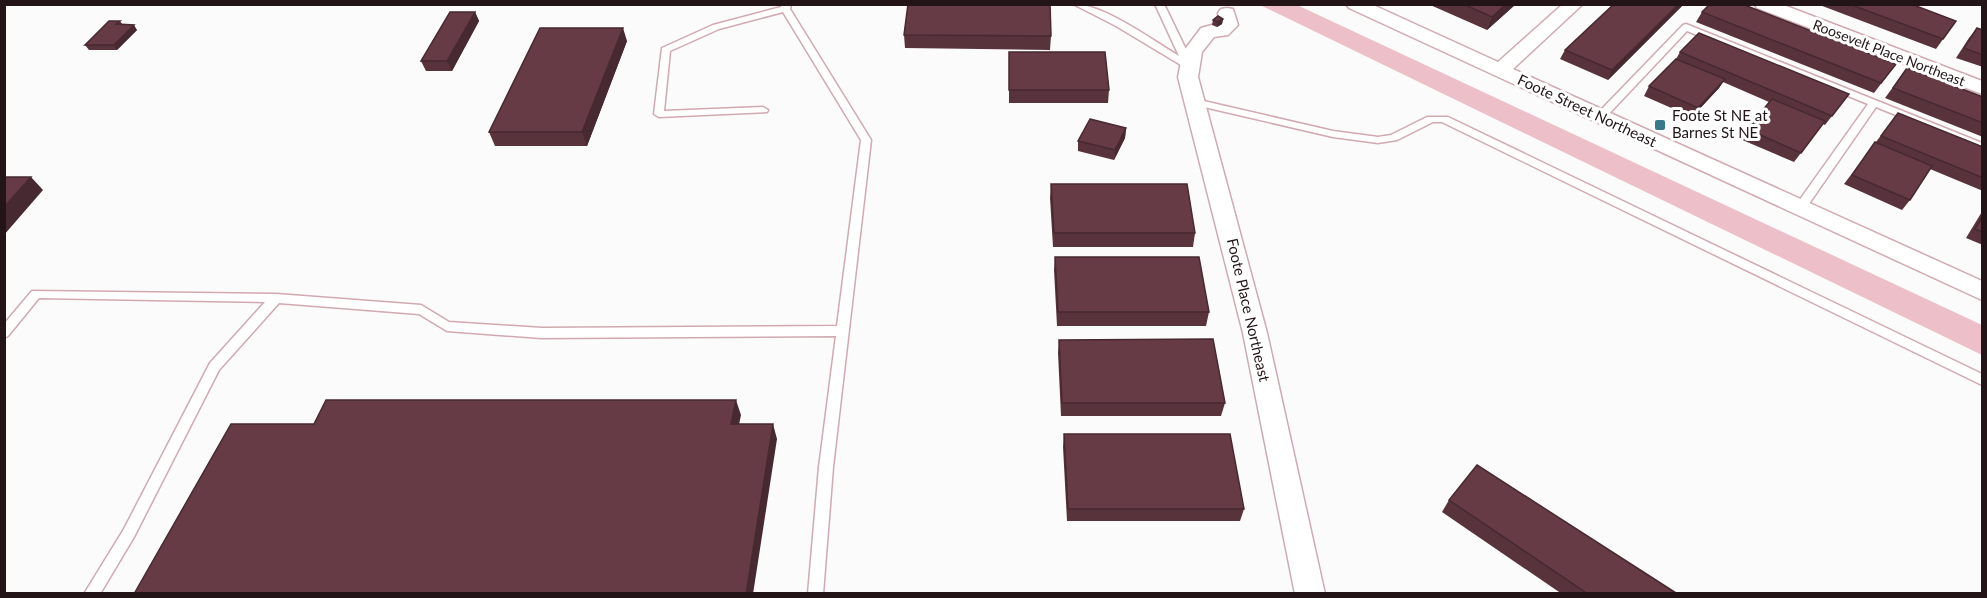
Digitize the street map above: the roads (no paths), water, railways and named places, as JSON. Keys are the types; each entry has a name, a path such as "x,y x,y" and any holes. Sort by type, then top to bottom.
{"street":[{"name":"Foote Street Northeast","path":"1355,4 1983,291"},
{"path":"1499,70 1574,4"},
{"name":"Roosevelt Place Northeast","path":"1766,5 1983,88"},
{"path":"1189,66 1193,52 1208,32 1221,31 1229,25 1233,9"},
{"name":"Foote Place Northeast","path":"1189,66 1189,83 1255,333 1310,594"}],"lane":[{"path":"1077,4 1119,24 1189,66"},
{"path":"1159,4 1189,66"},
{"path":"763,110 659,114 665,50 716,27 786,7 866,140 826,467 815,594"},
{"path":"1600,117 1686,27 1983,147"},
{"path":"1195,102 1334,134 1378,140 1392,138 1431,119 1444,119 1983,380"},
{"path":"1800,208 1874,103"},
{"path":"4,333 36,294 276,297 421,310 447,326 542,333 844,331"},
{"path":"91,594 129,533 214,368 276,297"}],"place":[{"name":"Foote St NE at Barnes St NE","path":"1660,125"}]}
